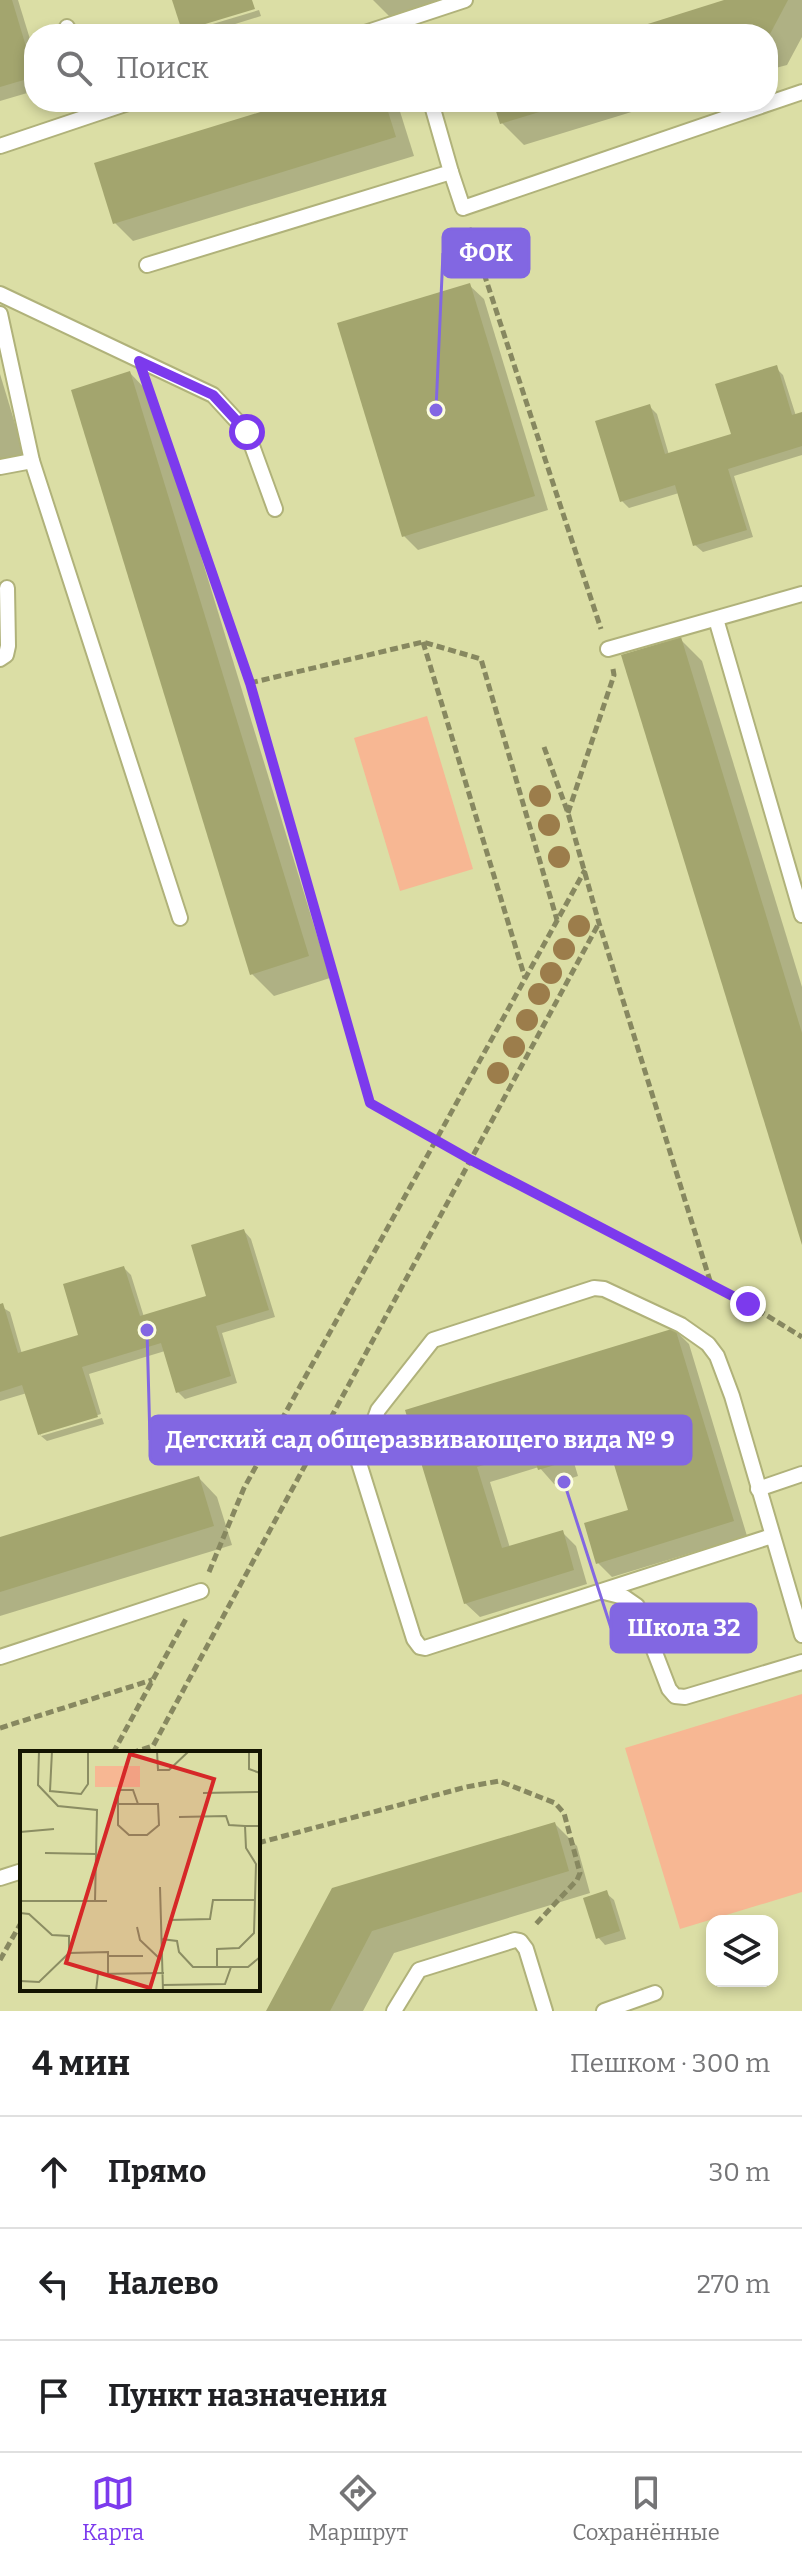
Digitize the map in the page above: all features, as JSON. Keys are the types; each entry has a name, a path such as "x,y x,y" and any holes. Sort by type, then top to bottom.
{"lane":[{"path":"415,24 465,0"},
{"path":"778,100 802,92"},
{"path":"0,146 82,112"},
{"path":"434,112 463,208 744,112"},
{"path":"147,265 451,172"},
{"path":"0,294 213,395 247,432 275,509"},
{"path":"0,314 32,461 180,918"},
{"path":"0,467 32,461"},
{"path":"0,659 6,655 8,646 7,588"},
{"path":"608,649 802,594"},
{"path":"716,619 802,915"},
{"path":"772,1536 430,1648 420,1647 416,1644 359,1463 378,1410 433,1340 594,1288 604,1289 681,1325 708,1344 717,1356 732,1396 802,1635"},
{"path":"758,1489 802,1474"},
{"path":"0,1657 201,1591"},
{"path":"604,1592 624,1597 637,1606 669,1689 675,1696 685,1697 802,1662"},
{"path":"0,1878 20,1872"},
{"path":"394,2011 419,1970 509,1940 520,1941 526,1949 545,2011"},
{"path":"604,2011 655,1993"}],"path":[{"path":"463,208 614,675 568,813"},
{"path":"139,361 250,683 370,1103 471,1160 711,1284 802,1337"},
{"path":"250,683 423,642 481,659 557,920"},
{"path":"423,642 525,979"},
{"path":"544,747 568,813 711,1284"},
{"path":"244,1488 585,870"},
{"path":"137,1751 153,1746 599,923"},
{"path":"0,1728 153,1680"},
{"path":"260,1842 466,1787 499,1781 555,1803 564,1813 580,1873 520,1941"},
{"path":"0,1960 20,1925"}],"shaded area":[{"path":"427,716 473,869 400,891 354,738"},
{"path":"802,1694 802,1892 726,1915 706,1915 706,1921 680,1929 625,1748"}],"building":[{"path":"0,0 12,0 24,40 24,80 0,87"},
{"path":"172,0 252,0 255,9 205,24 180,24"},
{"path":"724,0 788,0 775,24 648,24"},
{"path":"260,112 388,112 396,137 113,224 94,163"},
{"path":"496,112 539,112 500,124"},
{"path":"470,283 535,496 402,537 337,323"},
{"path":"777,365 792,415 802,412 802,446 728,469 747,530 693,546 675,485 620,502 595,421 650,404 665,454 731,434 715,384"},
{"path":"130,371 309,956 250,975 71,390"},
{"path":"681,637 802,1033 802,1245 621,655"},
{"path":"244,1229 269,1310 216,1326 231,1376 176,1393 161,1343 82,1367 98,1417 38,1435 22,1385 0,1392 0,1304 3,1303 18,1353 78,1335 63,1284 124,1266 140,1316 206,1296 191,1245"},
{"path":"675,1328 734,1521 596,1564 584,1523 628,1510 603,1429 559,1442 565,1462 538,1470 532,1451 477,1467 502,1548 563,1530 574,1570 464,1604 405,1410"},
{"path":"199,1476 214,1526 0,1592 0,1537"},
{"path":"555,1822 569,1871 372,1931 330,2011 266,2011 332,1888"},
{"path":"607,1890 620,1931 596,1939 583,1898"}],"place":[{"name":"ФОК","path":"436,410"},
{"name":"Детский сад общеразвивающего вида № 9","path":"147,1330"},
{"name":"Школа 32","path":"564,1482"}],"route":[{"path":"247,432 213,395 139,361 250,683 370,1103 471,1160 748,1304"}]}
